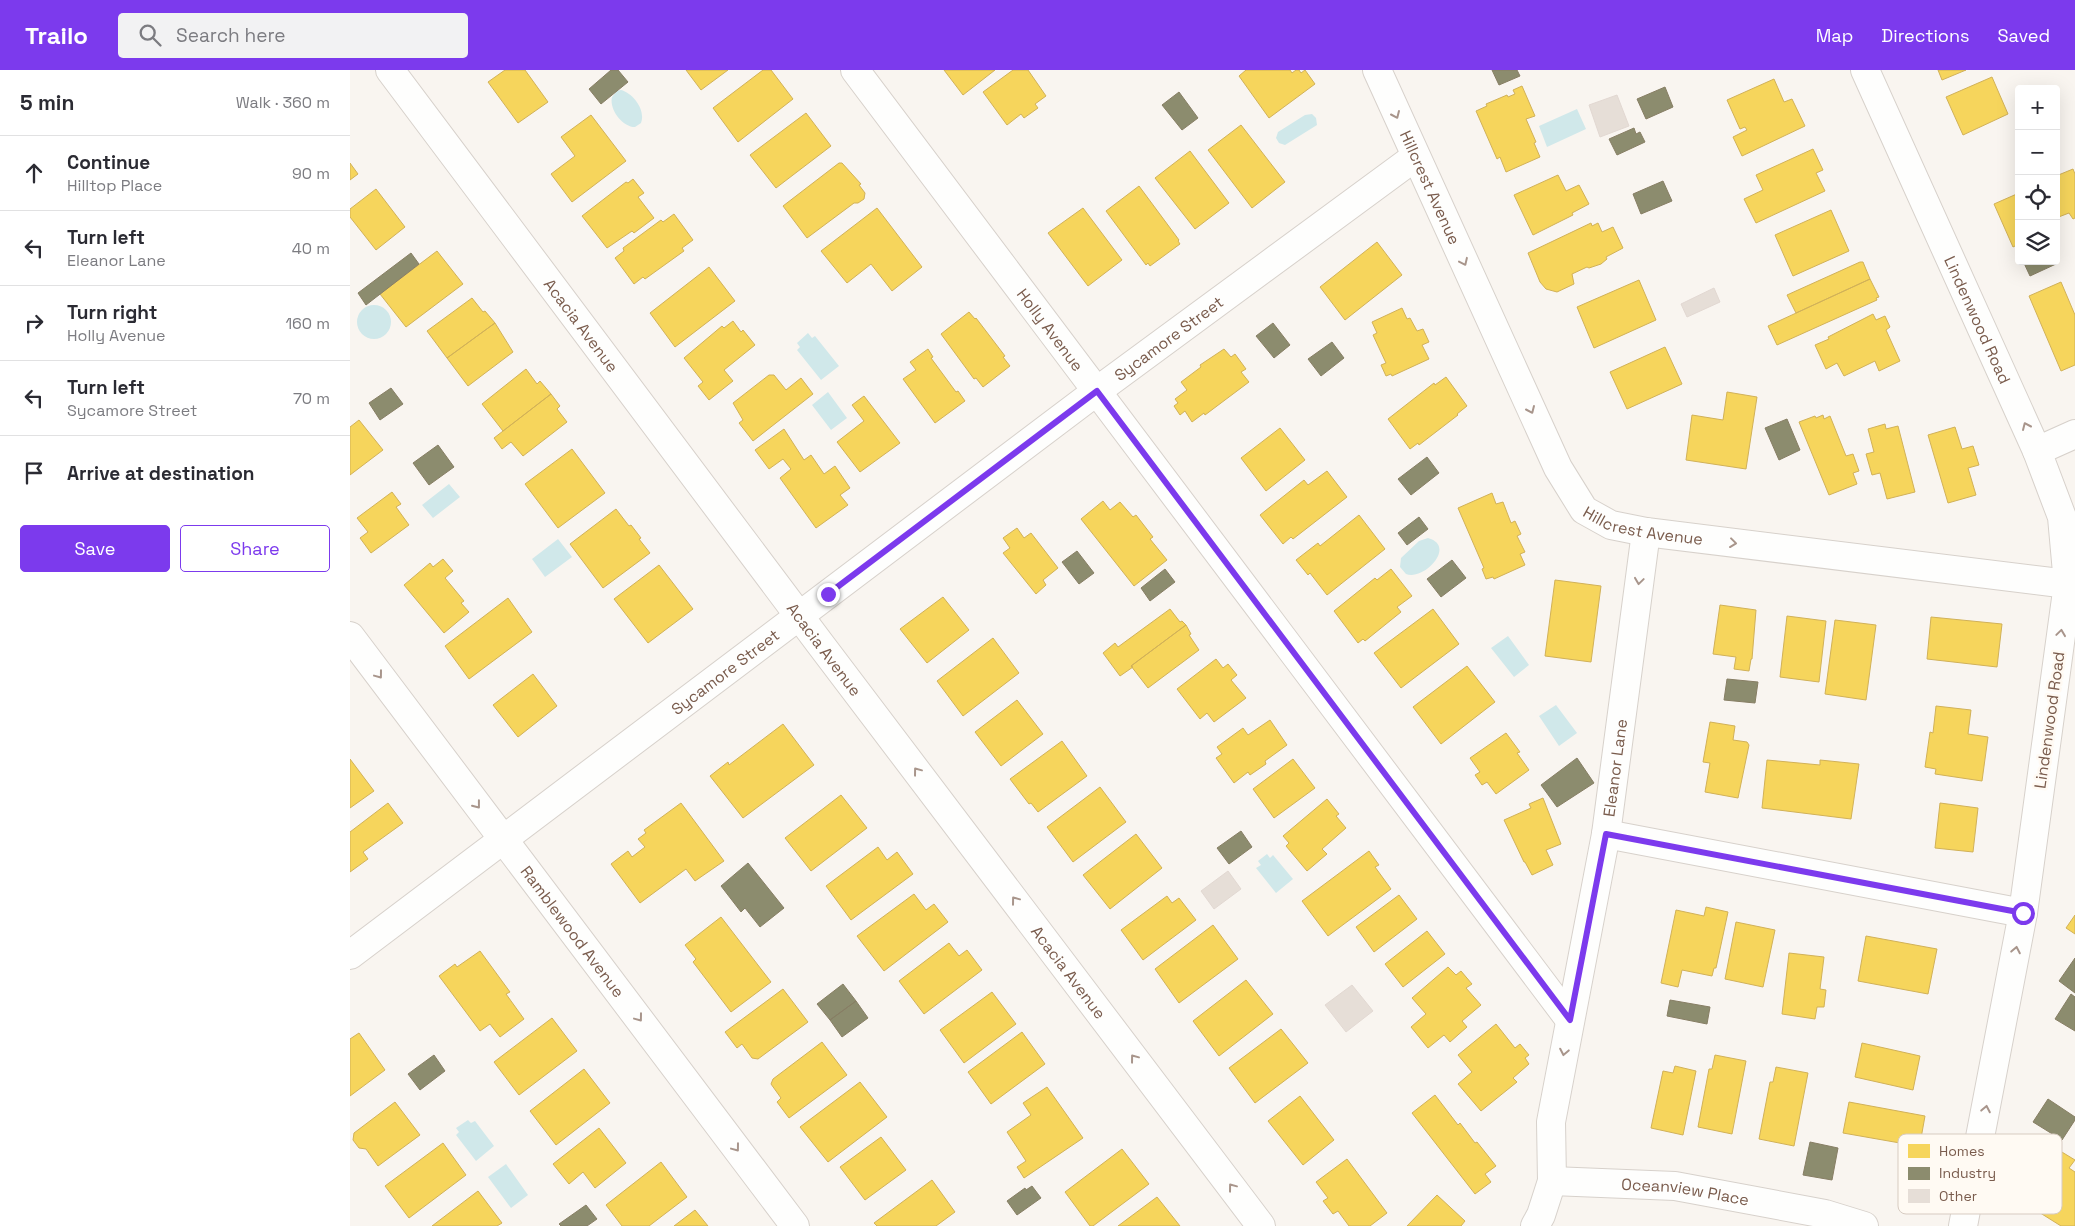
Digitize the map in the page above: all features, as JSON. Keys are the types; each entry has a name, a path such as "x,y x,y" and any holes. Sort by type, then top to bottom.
{"street":[{"name":"Acacia Avenue","path":"390,70 799,616 1261,1226"},
{"name":"Holly Avenue","path":"855,70 1570,1020"},
{"name":"Hillcrest Avenue","path":"1377,70 1558,468 1584,510 1611,525 1646,532 2068,584"},
{"name":"Lindenwood Road","path":"1865,70 2037,451 2062,517 2068,584 2023,913 1981,1134"},
{"name":"Sycamore Street","path":"350,955 1097,391 1415,157"},
{"path":"2037,451 2075,434"},
{"name":"Eleanor Lane","path":"1552,1181 1551,1122 1606,834 1646,532"},
{"name":"Ramblewood Avenue","path":"350,636 795,1226"},
{"path":"1606,834 2023,913"},
{"path":"1535,1226 1541,1215 1552,1181"},
{"name":"Oceanview Place","path":"1552,1181 1675,1186 1825,1214 1864,1226"}],"water":[{"path":"621,90 634,98 642,113 641,123 635,127 621,121 612,107 612,97 617,91"},
{"path":"1577,109 1586,129 1547,147 1539,126"},
{"path":"1312,114 1316,118 1317,125 1285,145 1279,143 1276,138 1278,132 1305,115"},
{"path":"374,305 381,306 386,310 390,315 390,329 386,334 381,338 374,339 367,338 362,334 358,329 357,322 358,315 362,310 367,306"},
{"path":"808,333 812,338 815,336 839,366 821,380 797,350 800,347 797,343"},
{"path":"828,392 847,418 831,430 812,405"},
{"path":"449,484 460,497 433,518 422,505"},
{"path":"1428,538 1436,542 1439,548 1439,555 1435,562 1421,572 1413,575 1406,574 1400,567 1401,558 1419,541"},
{"path":"558,539 572,557 545,577 532,559"},
{"path":"1508,636 1529,665 1514,677 1491,648"},
{"path":"1556,705 1577,733 1559,746 1539,716"},
{"path":"1267,854 1270,858 1273,855 1293,879 1276,893 1256,868 1261,865 1258,861"},
{"path":"468,1120 471,1123 475,1121 494,1146 476,1161 456,1135 459,1132 456,1128"},
{"path":"506,1164 528,1195 511,1208 488,1177"}],"building: Homes":[{"path":"505,70 525,70 548,102 518,123 488,82"},
{"path":"686,70 728,70 701,90"},
{"path":"763,70 771,70 793,99 738,142 713,108"},
{"path":"944,70 995,70 963,95"},
{"path":"1013,70 1028,70 1046,96 1035,104 1038,108 1024,118 1021,114 1007,125 983,92"},
{"path":"1246,70 1290,70 1292,73 1299,70 1301,73 1305,70 1315,84 1269,118 1239,76"},
{"path":"1938,70 1966,70 1942,80"},
{"path":"1992,77 2008,114 1963,135 1946,97"},
{"path":"1774,79 1784,102 1792,99 1805,126 1742,156 1733,137 1747,130 1745,127 1740,129 1727,100"},
{"path":"1522,86 1535,116 1526,119 1540,157 1506,172 1500,157 1497,159 1476,111 1487,106 1486,104 1507,95 1508,97 1515,94 1513,90"},
{"path":"806,113 831,146 776,188 750,155"},
{"path":"591,115 626,161 572,202 551,174 575,156 561,137"},
{"path":"1241,125 1285,182 1252,208 1208,150"},
{"path":"1813,149 1823,170 1816,173 1825,191 1756,223 1744,199 1763,190 1756,175"},
{"path":"1190,151 1229,203 1195,229 1155,178"},
{"path":"350,163 358,174 350,180"},
{"path":"839,163 842,163 861,184 859,185 865,193 864,199 854,203 807,238 783,206"},
{"path":"2073,169 2075,174 2075,218 2073,219 2069,213 2060,216 2060,174"},
{"path":"1558,175 1566,191 1579,185 1589,204 1572,213 1573,215 1533,235 1514,195"},
{"path":"633,179 644,193 638,197 654,218 634,233 632,231 607,248 582,216 626,182 628,183"},
{"path":"1139,186 1180,244 1150,266 1148,263 1146,265 1106,211"},
{"path":"376,189 405,227 376,250 350,217 350,209"},
{"path":"2015,195 2015,246 2013,247 1994,204"},
{"path":"877,208 922,267 892,291 871,264 847,283 821,251"},
{"path":"1083,208 1122,260 1088,286 1048,233"},
{"path":"1831,210 1849,251 1793,276 1775,235"},
{"path":"674,214 693,240 682,248 684,251 645,279 643,277 634,284 615,258 624,251 623,248 661,220 663,222"},
{"path":"1591,223 1592,226 1598,223 1602,232 1613,227 1623,248 1606,257 1607,259 1601,264 1587,267 1572,274 1574,284 1557,292 1546,289 1540,282 1528,253"},
{"path":"1377,242 1402,275 1345,320 1320,287"},
{"path":"437,251 463,284 406,327 380,294"},
{"path":"1863,262 1870,279 1796,313 1787,295"},
{"path":"709,267 735,301 675,347 650,313"},
{"path":"1870,279 1879,297 1876,298 1877,300 1777,345 1768,326"},
{"path":"1639,280 1656,320 1594,348 1577,307"},
{"path":"2061,282 2075,315 2075,365 2061,371 2029,296"},
{"path":"472,298 495,323 447,358 427,331"},
{"path":"1402,308 1407,319 1410,318 1417,331 1423,329 1429,342 1422,345 1429,359 1392,376 1391,374 1386,376 1381,365 1386,363 1373,335 1377,333 1372,322"},
{"path":"969,312 976,318 1005,356 1003,357 1010,366 983,387 976,378 974,379 941,334"},
{"path":"1873,314 1876,320 1885,316 1890,327 1886,330 1900,361 1879,371 1875,361 1844,376 1837,363 1826,369 1815,345"},
{"path":"733,321 741,332 743,330 755,345 724,370 733,381 709,400 698,386 703,382 684,358 722,326 724,328"},
{"path":"495,323 513,352 468,386 447,358"},
{"path":"1665,347 1682,384 1627,409 1610,372"},
{"path":"928,349 933,357 931,358 965,401 935,423 903,379 916,370 910,362"},
{"path":"1224,349 1231,357 1235,354 1246,369 1241,372 1249,382 1205,415 1204,413 1192,422 1185,411 1180,415 1174,406 1178,403 1175,399 1187,390 1181,382 1201,367 1200,365"},
{"path":"526,369 537,384 540,381 551,394 503,431 482,404"},
{"path":"769,375 774,375 786,390 801,378 813,394 753,441 739,423 743,420 733,403"},
{"path":"1446,377 1467,406 1419,445 1418,443 1410,449 1388,419 1434,383 1435,385"},
{"path":"1727,392 1757,397 1746,469 1686,460 1692,415 1723,420"},
{"path":"551,394 560,406 557,409 567,422 523,456 511,442 502,449 494,438"},
{"path":"864,396 900,443 860,472 837,442 864,421 852,405"},
{"path":"1823,415 1824,419 1830,416 1846,456 1853,454 1859,471 1853,473 1857,484 1829,495 1799,422"},
{"path":"359,420 383,450 350,475 350,427"},
{"path":"1885,424 1886,429 1898,426 1915,492 1887,499 1880,473 1872,475 1866,454 1874,452 1868,429"},
{"path":"1955,427 1962,449 1973,446 1979,465 1968,468 1976,495 1948,503 1928,435"},
{"path":"1280,428 1305,460 1266,491 1241,458"},
{"path":"784,429 804,460 811,455 824,474 835,466 850,488 840,495 848,505 816,528 780,478 791,469 783,459 769,469 755,450"},
{"path":"572,449 605,493 558,528 525,484"},
{"path":"1327,471 1347,497 1293,539 1291,537 1283,544 1260,515 1304,480 1308,485"},
{"path":"392,492 401,504 396,507 409,525 371,553 360,538 368,532 357,518"},
{"path":"1492,493 1496,504 1503,502 1511,523 1515,521 1521,534 1517,536 1525,552 1520,554 1525,565 1494,579 1493,577 1486,579 1482,569 1484,568 1458,508"},
{"path":"1103,501 1110,510 1120,502 1133,517 1136,515 1153,537 1150,539 1167,560 1134,586 1081,519"},
{"path":"616,509 629,526 631,525 650,553 603,588 570,544"},
{"path":"1359,515 1385,549 1327,595 1310,573 1308,575 1296,560 1318,543 1320,546"},
{"path":"1017,528 1024,538 1031,533 1058,568 1043,580 1046,585 1036,594 1003,553 1010,548 1003,538"},
{"path":"443,559 453,571 445,578 464,601 461,603 469,612 444,633 404,585 430,563 433,567"},
{"path":"659,565 693,609 648,643 614,599"},
{"path":"1391,569 1412,596 1397,607 1401,612 1365,641 1363,639 1358,643 1334,611 1375,578 1377,580"},
{"path":"1555,580 1601,586 1591,662 1545,656"},
{"path":"943,597 969,630 927,663 900,629"},
{"path":"508,598 532,632 469,679 445,646"},
{"path":"1720,605 1756,610 1752,659 1749,671 1734,669 1736,657 1713,654"},
{"path":"1170,609 1180,622 1182,621 1186,625 1120,676 1103,653 1115,643 1118,647"},
{"path":"1433,609 1459,644 1401,688 1374,653"},
{"path":"1787,616 1826,621 1819,682 1780,677"},
{"path":"1931,617 2002,624 1997,667 1927,659"},
{"path":"1835,620 1876,625 1866,700 1825,694"},
{"path":"1186,625 1191,634 1189,635 1199,650 1148,688 1131,666"},
{"path":"993,638 1019,673 963,716 937,681"},
{"path":"1216,659 1223,668 1228,664 1237,675 1231,680 1246,698 1214,722 1207,713 1200,719 1177,689"},
{"path":"1467,666 1495,702 1441,744 1413,707"},
{"path":"533,674 557,706 518,737 493,705"},
{"path":"1017,700 1043,734 1001,766 975,732"},
{"path":"1936,706 1971,710 1968,734 1988,737 1982,781 1935,774 1936,769 1925,767 1930,732 1933,733"},
{"path":"1270,720 1287,745 1265,761 1266,764 1250,775 1248,772 1234,783 1216,758 1222,754 1217,747 1243,728 1248,735"},
{"path":"1710,722 1735,726 1733,740 1747,742 1749,745 1738,798 1705,792 1710,763 1703,762"},
{"path":"783,724 814,765 743,818 710,776 728,762 729,765"},
{"path":"1506,733 1520,752 1517,753 1529,770 1496,794 1487,782 1482,785 1475,775 1480,772 1470,758"},
{"path":"1062,741 1087,776 1038,812 1031,803 1029,804 1010,779"},
{"path":"350,759 374,791 350,808"},
{"path":"1293,759 1315,788 1274,818 1253,789"},
{"path":"1767,760 1820,765 1820,760 1859,764 1851,819 1762,808"},
{"path":"1100,787 1126,822 1073,862 1047,827"},
{"path":"841,795 867,828 811,871 785,838"},
{"path":"1543,798 1561,844 1546,850 1553,865 1532,875 1504,820 1531,808 1529,804"},
{"path":"1327,799 1339,814 1336,816 1346,828 1322,849 1327,854 1307,871 1286,846 1289,843 1283,836"},
{"path":"388,803 403,823 363,852 368,859 350,872 350,832"},
{"path":"681,803 724,861 695,881 686,869 640,903 611,864 628,851 632,857 645,847 638,839 646,833 644,830"},
{"path":"1940,803 1978,808 1973,852 1935,848"},
{"path":"1136,834 1162,868 1110,909 1083,875"},
{"path":"878,847 887,860 897,852 913,874 851,920 826,886"},
{"path":"1369,851 1379,865 1375,867 1391,889 1328,936 1302,901"},
{"path":"914,894 926,910 934,904 948,922 884,971 857,936"},
{"path":"1399,895 1417,919 1374,952 1356,927"},
{"path":"1167,896 1172,903 1179,898 1196,920 1143,960 1121,930"},
{"path":"1706,907 1728,912 1716,968 1714,968 1712,976 1682,970 1678,987 1661,983 1676,910 1704,916"},
{"path":"2075,915 2075,934 2066,928"},
{"path":"721,917 771,982 731,1012 693,962 696,959 685,945"},
{"path":"1736,922 1775,930 1763,987 1725,979"},
{"path":"1213,925 1238,959 1179,1003 1155,969"},
{"path":"1427,931 1445,954 1403,987 1385,964"},
{"path":"1866,936 1937,949 1928,994 1858,981"},
{"path":"949,943 959,956 967,950 982,970 924,1014 899,981"},
{"path":"480,951 510,992 506,994 524,1019 500,1037 490,1024 480,1031 439,976 455,964 457,967"},
{"path":"1789,953 1824,957 1820,989 1826,990 1824,1007 1817,1007 1815,1019 1782,1014"},
{"path":"1448,967 1456,975 1461,971 1472,984 1466,988 1481,1005 1462,1021 1467,1027 1450,1042 1444,1035 1428,1048 1411,1027 1426,1014 1412,998"},
{"path":"1246,980 1273,1014 1219,1056 1193,1021"},
{"path":"783,989 808,1022 758,1059 752,1058 742,1044 737,1048 725,1032"},
{"path":"992,992 1016,1024 964,1063 940,1030"},
{"path":"552,1018 577,1051 519,1095 494,1062"},
{"path":"1496,1024 1515,1048 1520,1044 1529,1055 1525,1058 1529,1064 1513,1078 1517,1082 1481,1111 1458,1084 1472,1072 1458,1055"},
{"path":"1281,1029 1308,1063 1255,1103 1229,1068"},
{"path":"1022,1032 1045,1064 991,1104 968,1072"},
{"path":"359,1033 385,1070 350,1096 350,1039"},
{"path":"822,1042 847,1075 789,1118 777,1102 781,1098 771,1084 773,1079"},
{"path":"1862,1043 1920,1056 1913,1090 1855,1077"},
{"path":"1715,1055 1746,1061 1732,1134 1698,1127 1709,1069 1712,1069"},
{"path":"1675,1066 1696,1071 1683,1135 1651,1128 1663,1071 1673,1073"},
{"path":"1776,1067 1808,1073 1794,1146 1759,1139 1770,1082 1773,1082"},
{"path":"584,1069 610,1103 556,1145 530,1111"},
{"path":"860,1082 887,1117 828,1162 800,1127"},
{"path":"1047,1087 1083,1138 1024,1178 1017,1167 1026,1161 1007,1132 1031,1115 1023,1103"},
{"path":"1435,1095 1458,1125 1460,1123 1496,1166 1485,1174 1491,1182 1475,1194 1412,1113"},
{"path":"1300,1096 1334,1140 1303,1165 1268,1121"},
{"path":"395,1102 420,1135 378,1166 366,1149 359,1148 353,1140 354,1133"},
{"path":"1849,1102 1925,1116 1922,1134 1898,1134 1898,1143 1843,1133"},
{"path":"599,1128 626,1163 595,1188 583,1172 569,1184 553,1164"},
{"path":"881,1137 906,1170 865,1200 840,1167"},
{"path":"443,1143 466,1175 409,1218 385,1186"},
{"path":"1122,1149 1149,1184 1093,1226 1090,1226 1065,1192"},
{"path":"2062,1152 2075,1160 2069,1168 2075,1172 2075,1226 2061,1226 2042,1214 2062,1214"},
{"path":"1347,1159 1387,1213 1370,1226 1349,1226 1338,1211 1333,1214 1323,1201 1328,1198 1316,1182"},
{"path":"661,1162 687,1197 649,1226 622,1226 606,1205"},
{"path":"932,1180 955,1212 936,1226 877,1226 874,1223"},
{"path":"478,1191 502,1223 497,1226 432,1226"},
{"path":"1437,1195 1465,1221 1461,1226 1407,1226"},
{"path":"1157,1197 1180,1226 1118,1226"},
{"path":"695,1210 708,1226 674,1226"}],"building: Industry":[{"path":"611,70 618,70 628,82 601,104 589,89"},
{"path":"1492,70 1517,70 1520,76 1499,85"},
{"path":"1665,87 1673,107 1646,119 1637,99"},
{"path":"1179,92 1198,118 1182,130 1162,105"},
{"path":"1634,128 1636,134 1640,132 1645,142 1617,155 1609,139"},
{"path":"1663,181 1672,201 1641,214 1633,194"},
{"path":"411,253 419,264 366,305 358,293"},
{"path":"2025,265 2054,265 2030,276"},
{"path":"1273,323 1290,345 1274,358 1256,336"},
{"path":"1332,342 1344,358 1321,376 1308,359"},
{"path":"391,388 403,404 380,420 369,403"},
{"path":"1787,419 1800,450 1779,460 1765,428"},
{"path":"438,445 454,467 429,485 413,463"},
{"path":"1427,457 1439,473 1411,495 1398,479"},
{"path":"1419,517 1428,529 1407,545 1398,533"},
{"path":"1077,551 1094,573 1079,584 1062,562"},
{"path":"1452,560 1466,578 1441,597 1427,579"},
{"path":"1165,569 1175,582 1150,601 1141,588"},
{"path":"1727,679 1758,682 1755,703 1724,700"},
{"path":"1577,758 1594,783 1557,807 1541,785"},
{"path":"1241,831 1252,847 1229,864 1217,848"},
{"path":"748,863 784,908 760,927 745,908 741,912 721,886"},
{"path":"2075,958 2075,993 2059,981"},
{"path":"843,984 856,1001 830,1020 817,1004"},
{"path":"2071,994 2075,997 2075,1031 2055,1019"},
{"path":"1670,1000 1710,1007 1707,1024 1667,1016"},
{"path":"856,1001 868,1018 842,1037 830,1020"},
{"path":"434,1055 445,1071 420,1090 408,1074"},
{"path":"2048,1099 2075,1117 2062,1140 2062,1134 2052,1134 2033,1122"},
{"path":"1810,1142 1838,1148 1832,1180 1803,1175"},
{"path":"1032,1186 1041,1198 1017,1215 1007,1201 1025,1188 1026,1190"},
{"path":"586,1205 597,1219 587,1226 561,1226 559,1224"}],"building: Other":[{"path":"1617,95 1629,126 1600,137 1589,105"},
{"path":"1714,288 1720,302 1687,317 1681,304"},
{"path":"1228,871 1241,889 1214,909 1201,891"},
{"path":"1352,985 1373,1011 1346,1032 1325,1005"}],"route":[{"path":"828,594 1097,391 1570,1020 1606,834 2023,913"}]}
